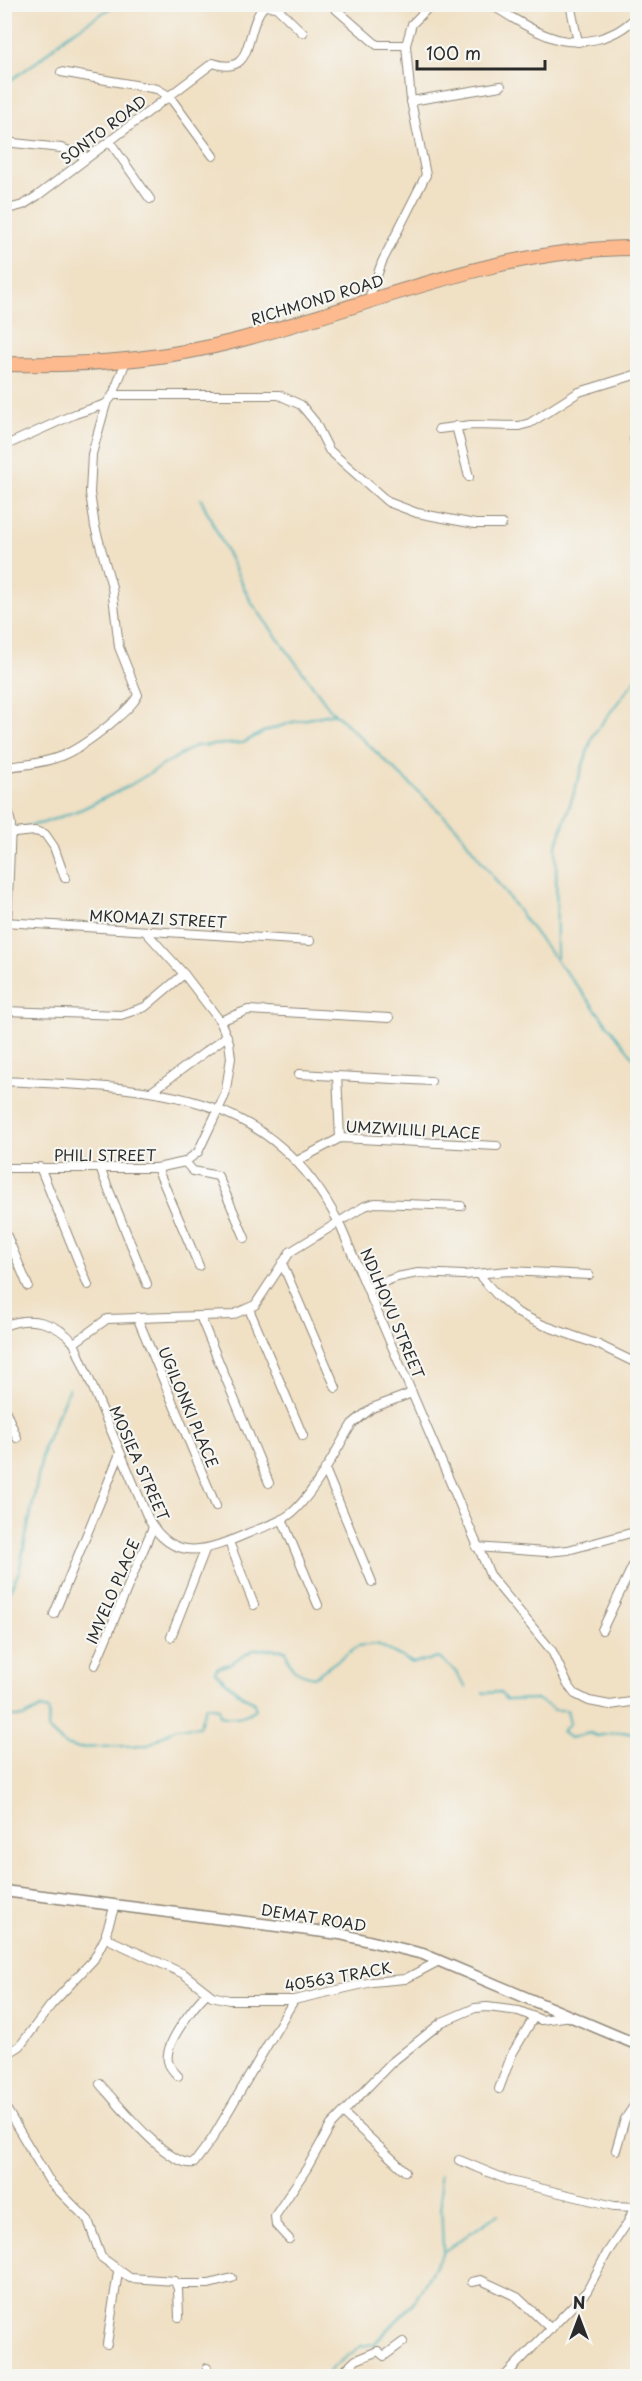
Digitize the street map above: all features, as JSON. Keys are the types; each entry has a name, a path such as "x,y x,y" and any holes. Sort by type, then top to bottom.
{"highway":[{"name":"RICHMOND ROAD","path":"4,364 59,366 183,354 235,341 479,269 525,258 638,248"}],"street":[{"path":"330,4 377,45 405,45"},
{"path":"368,301 382,262 424,182 426,168 411,101 405,45 412,24 432,4"},
{"path":"490,4 548,36 578,42 600,39 615,33 638,14"},
{"path":"570,4 578,42"},
{"name":"SONTO ROAD","path":"4,210 23,205 37,196 213,63 220,66 231,66 242,59 247,52 254,20 266,5 279,9 303,33"},
{"path":"61,72 144,85 169,96 213,156"},
{"path":"411,101 501,86"},
{"path":"4,142 61,148 87,157"},
{"path":"110,142 150,200"},
{"path":"4,767 35,765 67,755 115,720 138,695 119,647 112,587 95,527 90,493 92,454 106,404 113,395 126,361"},
{"path":"439,429 456,426 519,426 530,423 579,392 638,374"},
{"path":"113,395 279,395 301,405 309,413 329,450 388,502 417,513 475,524 502,524"},
{"path":"4,446 75,414 106,404"},
{"path":"456,426 469,477"},
{"path":"634,439 638,454"},
{"path":"4,792 8,834 6,922"},
{"path":"8,834 35,831 45,834 54,847 59,869 65,878"},
{"name":"MKOMAZI STREET","path":"6,922 310,941"},
{"path":"146,932 184,974 220,1021 227,1036 231,1058 225,1095 198,1152 185,1162 193,1171 218,1176 245,1238"},
{"path":"4,1011 121,1015 145,1007 184,974"},
{"path":"220,1021 248,1010 389,1018"},
{"path":"151,1092 227,1036"},
{"path":"299,1074 431,1081"},
{"path":"337,1076 340,1138"},
{"name":"NDLHOVU STREET","path":"4,1081 176,1095 219,1108 267,1135 297,1161 313,1178 339,1223 476,1547 491,1577 552,1651 568,1686 575,1694 589,1701 610,1705 638,1701"},
{"name":"UMZWILILI PLACE","path":"297,1161 340,1138 497,1146"},
{"name":"PHILI STREET","path":"4,1168 158,1168 185,1162"},
{"path":"40,1167 88,1285"},
{"path":"100,1168 147,1284"},
{"path":"158,1168 199,1266"},
{"path":"4,1326 24,1321 38,1321 66,1333 74,1343 102,1321 138,1317 232,1315 249,1310 258,1301 282,1263 301,1244 356,1211 375,1203 461,1206"},
{"path":"4,1229 28,1286"},
{"path":"282,1263 336,1388"},
{"path":"368,1288 397,1277 418,1273 479,1275 509,1271 589,1275"},
{"path":"479,1275 497,1295 518,1312 543,1325 599,1344 638,1364"},
{"path":"249,1310 303,1436"},
{"path":"200,1316 269,1483"},
{"name":"UGILONKI PLACE","path":"138,1317 216,1506"},
{"name":"MOSIEA STREET","path":"74,1343 119,1456 153,1527 163,1539 184,1549 206,1550 282,1520 306,1497 352,1424 361,1415 412,1393"},
{"path":"4,1407 17,1438"},
{"path":"54,1614 119,1456"},
{"path":"324,1469 372,1582"},
{"path":"282,1520 318,1605"},
{"name":"IMVELO PLACE","path":"95,1665 153,1527"},
{"path":"476,1547 527,1552 557,1551 638,1531"},
{"path":"229,1542 254,1605"},
{"path":"171,1637 206,1550"},
{"path":"602,1630 638,1556"},
{"name":"DEMAT ROAD","path":"4,1891 340,1934 439,1961 638,2045"},
{"path":"4,2056 20,2046 51,2006 94,1959 106,1936 115,1905"},
{"name":"40563 TRACK","path":"106,1936 110,1941 184,1974 207,1993 229,2000 294,2000 372,1982 405,1979 439,1961"},
{"path":"178,2076 168,2060 169,2048 188,2015 207,1993"},
{"path":"100,2084 166,2152 183,2163 194,2163 212,2139 294,2000"},
{"path":"289,2239 276,2225 275,2216 307,2168 331,2125 391,2063 442,2022 475,2008 486,2007 519,2011 551,2020 573,2016"},
{"path":"499,2089 512,2055 534,2017"},
{"path":"616,2150 625,2119 638,2100"},
{"path":"4,2105 50,2182 88,2220 101,2257 118,2272 130,2278 171,2280 177,2284 209,2284 232,2278"},
{"path":"343,2113 405,2170"},
{"path":"459,2160 510,2181 614,2206 637,2202"},
{"path":"505,2376 586,2291 637,2202"},
{"path":"107,2344 118,2272"},
{"path":"472,2282 481,2280 517,2297 551,2329"},
{"path":"177,2284 179,2317"},
{"path":"339,2376 365,2354 378,2351 384,2356 403,2342"}],"waterway":[{"path":"4,85 39,60 66,36 117,4"},
{"path":"201,499 251,602 330,709 456,827 538,937 638,1063"},
{"path":"557,958 556,847 593,735 638,676"},
{"path":"18,828 43,823 82,809 127,787 195,746 243,743 263,732 293,722 335,713"},
{"path":"4,1601 19,1572 44,1447 69,1388"},
{"path":"4,1713 6,1717 24,1717 41,1708 49,1710 48,1729 65,1745 76,1748 148,1745 176,1728 199,1727 206,1706 219,1708 220,1716 230,1717 243,1716 256,1709 253,1701 242,1696 215,1672 217,1668 255,1649 286,1650 289,1662 294,1669 314,1677 358,1646 377,1644 413,1663 439,1658 455,1671 466,1688"},
{"path":"483,1693 500,1692 506,1700 537,1699 555,1710 567,1710 570,1723 562,1732 570,1738 590,1733 597,1736 622,1732 638,1735"},
{"path":"440,2175 443,2250"},
{"path":"326,2376 332,2368 361,2346 374,2344 405,2312 416,2299 443,2252 498,2214"}]}
